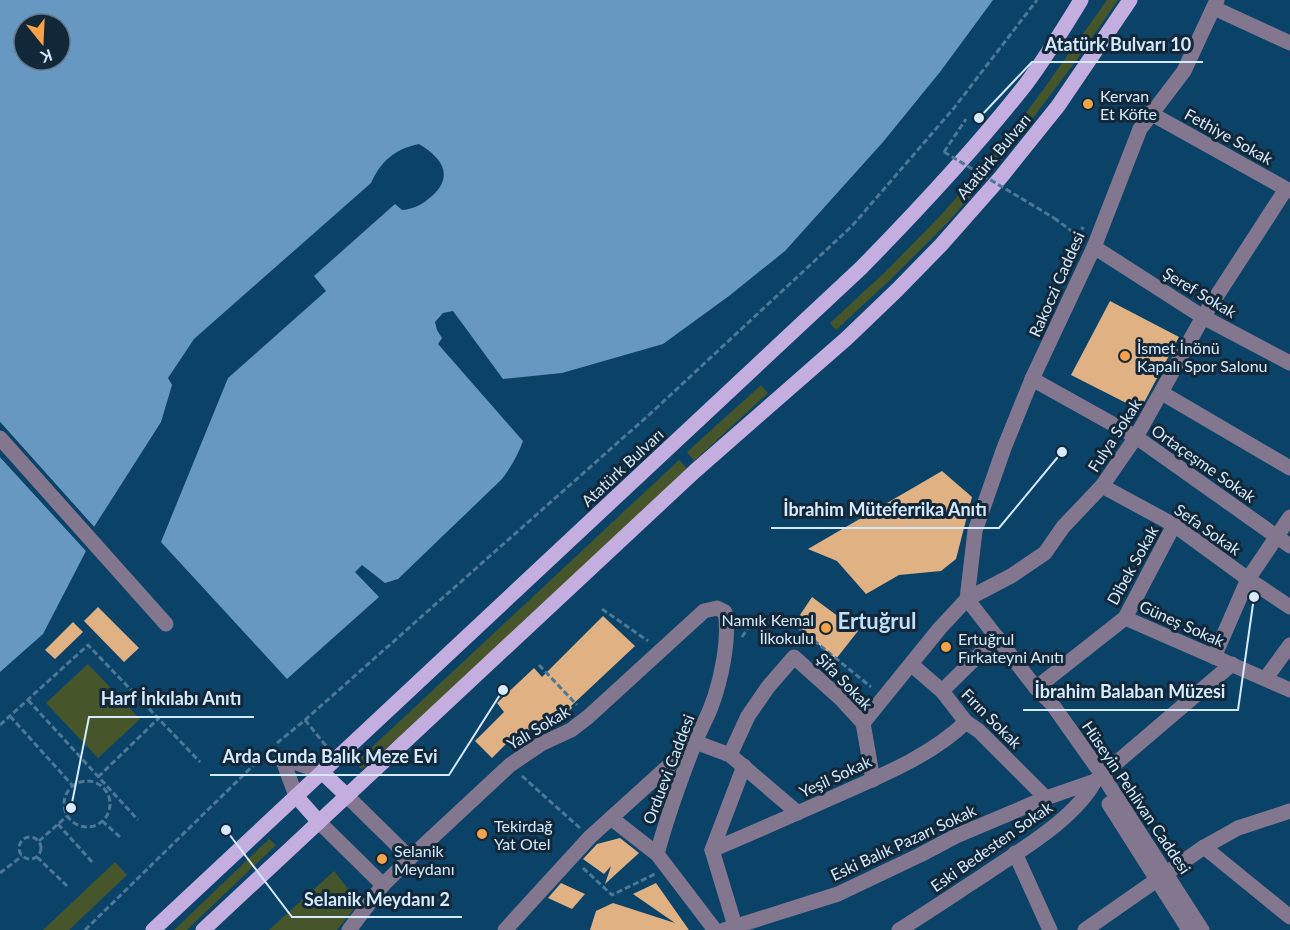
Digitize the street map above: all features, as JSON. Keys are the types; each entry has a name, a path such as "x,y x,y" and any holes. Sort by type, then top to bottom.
{"main road":[{"name":"Atatürk Bulvarı","path":"153,930 777,348 893,235 945,181 1019,91 1081,0"},
{"name":"Atatürk Bulvarı","path":"203,930 695,471 847,338 897,290 1002,177 1058,106 1130,0"},
{"path":"322,772 347,796"},
{"path":"296,796 319,822"}],"street":[{"path":"1216,4 1290,43"},
{"name":"Rakoczi Caddesi","path":"967,599 975,531 1004,447 1032,379 1094,247 1140,129 1184,71 1216,4"},
{"name":"Fethiye Sokak","path":"1150,113 1288,190"},
{"name":"Fulya Sokak","path":"863,723 940,628 967,599 1011,576 1045,553 1063,527 1102,486 1136,437 1203,317 1288,190"},
{"name":"Şeref Sokak","path":"1094,247 1203,317 1290,363"},
{"name":"Ortaçeşme Sokak","path":"1032,379 1136,437 1290,546"},
{"path":"1162,393 1290,468"},
{"path":"0,438 166,624"},
{"name":"Sefa Sokak","path":"1102,486 1174,525 1290,607"},
{"path":"1214,657 1248,579 1290,517"},
{"name":"Dibek Sokak","path":"1036,688 1125,618 1174,525"},
{"name":"Hüseyin Pehlivan Caddesi","path":"967,599 1036,688 1044,708 1099,779 1160,876 1189,930"},
{"name":"Yalı Sokak","path":"349,930 383,885 510,765 541,744 571,730 662,651 704,611 717,608"},
{"name":"Orduevi Caddesi","path":"657,854 669,810 711,706 726,643 725,612 717,608"},
{"name":"Güneş Sokak","path":"1125,618 1290,690"},
{"path":"942,692 997,637"},
{"path":"1266,678 1290,645"},
{"name":"Şifa Sokak","path":"730,755 748,716 768,687 794,657 834,692 863,723 873,780"},
{"name":"Eski Bedesten Sokak","path":"899,930 1016,854 1070,813 1099,779 1232,664"},
{"name":"Fırın Sokak","path":"912,665 942,692 966,722 979,731 1046,798"},
{"name":"Yeşil Sokak","path":"712,850 873,780 917,757 956,732 966,722"},
{"path":"505,930 590,837 695,742 730,755 798,813"},
{"path":"296,796 282,758 322,772"},
{"path":"729,928 712,850 744,766"},
{"name":"Eski Balık Pazarı Sokak","path":"729,928 838,894 956,836 1046,798 1099,779"},
{"path":"347,796 410,858"},
{"path":"1085,930 1204,847 1238,828 1290,811"},
{"path":"610,818 657,854 715,930"},
{"path":"319,822 383,885"},
{"path":"1204,847 1290,917"},
{"path":"1016,854 1050,930"},
{"name":"Hüseyin Pehlivan Caddesi","path":"1160,876 1202,930"}],"path":[{"path":"86,930 272,747 650,414 852,226 954,108 1038,0"},
{"path":"966,118 944,152 1054,218 1077,235 1082,228 1085,230 1081,238 1094,247"},
{"path":"602,609 662,651"},
{"path":"743,637 756,616 790,621 884,698"},
{"path":"0,724 88,645 200,762"},
{"path":"539,665 588,717"},
{"path":"28,700 98,777 105,788 138,820"},
{"path":"10,716 74,786"},
{"path":"98,777 159,718"},
{"path":"305,720 328,748"},
{"path":"510,765 590,837"},
{"path":"88,782 105,788 109,808 102,821 88,827 74,823 68,816 64,805 65,797 74,786 88,782"},
{"path":"39,841 68,816"},
{"path":"102,821 120,837"},
{"path":"58,824 92,862"},
{"path":"31,837 39,841 42,849 37,857 29,860 22,856 19,848 23,840 31,837"},
{"path":"0,873 22,856"},
{"path":"37,857 67,886"},
{"path":"572,858 612,895 667,868"}],"green space":[{"path":"1107,0 1118,0 1076,61 995,168 949,221 836,330 830,323 885,272 942,214 986,163 1035,101"},
{"path":"761,385 768,393 694,461 687,452"},
{"path":"679,460 687,468 444,698 362,769 355,763"},
{"path":"88,664 140,719 98,758 46,703"},
{"path":"269,839 276,845 187,930 174,930"},
{"path":"115,862 127,875 69,930 43,930"},
{"path":"334,871 359,903 337,930 269,930"}],"water":[{"path":"0,0 993,0 940,72 883,142 785,251 729,296 663,344 562,373 503,379 453,311 443,313 435,322 442,338 438,344 523,441 521,446 502,479 398,579 385,583 362,565 355,572 379,597 287,679 161,542 228,378 326,291 314,276 395,204 402,210 418,206 439,188 444,174 442,167 427,149 419,144 403,149 390,157 379,168 371,183 194,339 168,378 172,385 161,422 94,527 0,422"},
{"path":"0,457 86,551 43,634 0,672"}],"pier":[{"path":"0,422 96,529 92,529 0,427"},
{"path":"0,454 88,549 88,553 0,457"}],"building":[{"name":"İsmet İnönü Kapalı Spor Salonu","path":"1110,301 1179,337 1140,410 1071,375"},
{"path":"942,471 972,497 956,559 941,571 899,575 866,594 837,561 808,549"},
{"name":"Namık Kemal İlkokulu","path":"812,597 858,631 836,659 794,624"},
{"path":"98,607 139,648 124,662 84,621"},
{"path":"603,616 635,646 554,725 517,733 492,758 475,741 504,712 497,703 534,668 542,677"},
{"path":"73,622 83,632 55,659 45,650"},
{"path":"620,838 639,853 605,884 611,866 604,874 583,859 597,844"},
{"path":"561,883 585,894 572,909 548,898"},
{"path":"656,883 689,930 590,930 596,911 613,903 675,923 633,894"}],"place":[{"name":"Kervan Et Köfte","path":"1088,104"},
{"name":"Atatürk Bulvarı 10","path":"979,118"},
{"name":"İsmet İnönü Kapalı Spor Salonu","path":"1125,356"},
{"name":"İbrahim Müteferrika Anıtı","path":"1062,452"},
{"name":"İbrahim Balaban Müzesi","path":"1254,597"},
{"name":"Namık Kemal İlkokulu","path":"826,628"},
{"name":"Ertuğrul Fırkateyni Anıtı","path":"946,647"},
{"name":"Arda Cunda Balık Meze Evi","path":"503,690"},
{"name":"Harf İnkılabı Anıtı","path":"71,808"},
{"name":"Selanik Meydanı 2","path":"226,830"},
{"name":"Tekirdağ Yat Otel","path":"482,834"},
{"name":"Selanik Meydanı","path":"382,859"}],"district":[{"name":"Ertuğrul","path":"877,620"}]}
